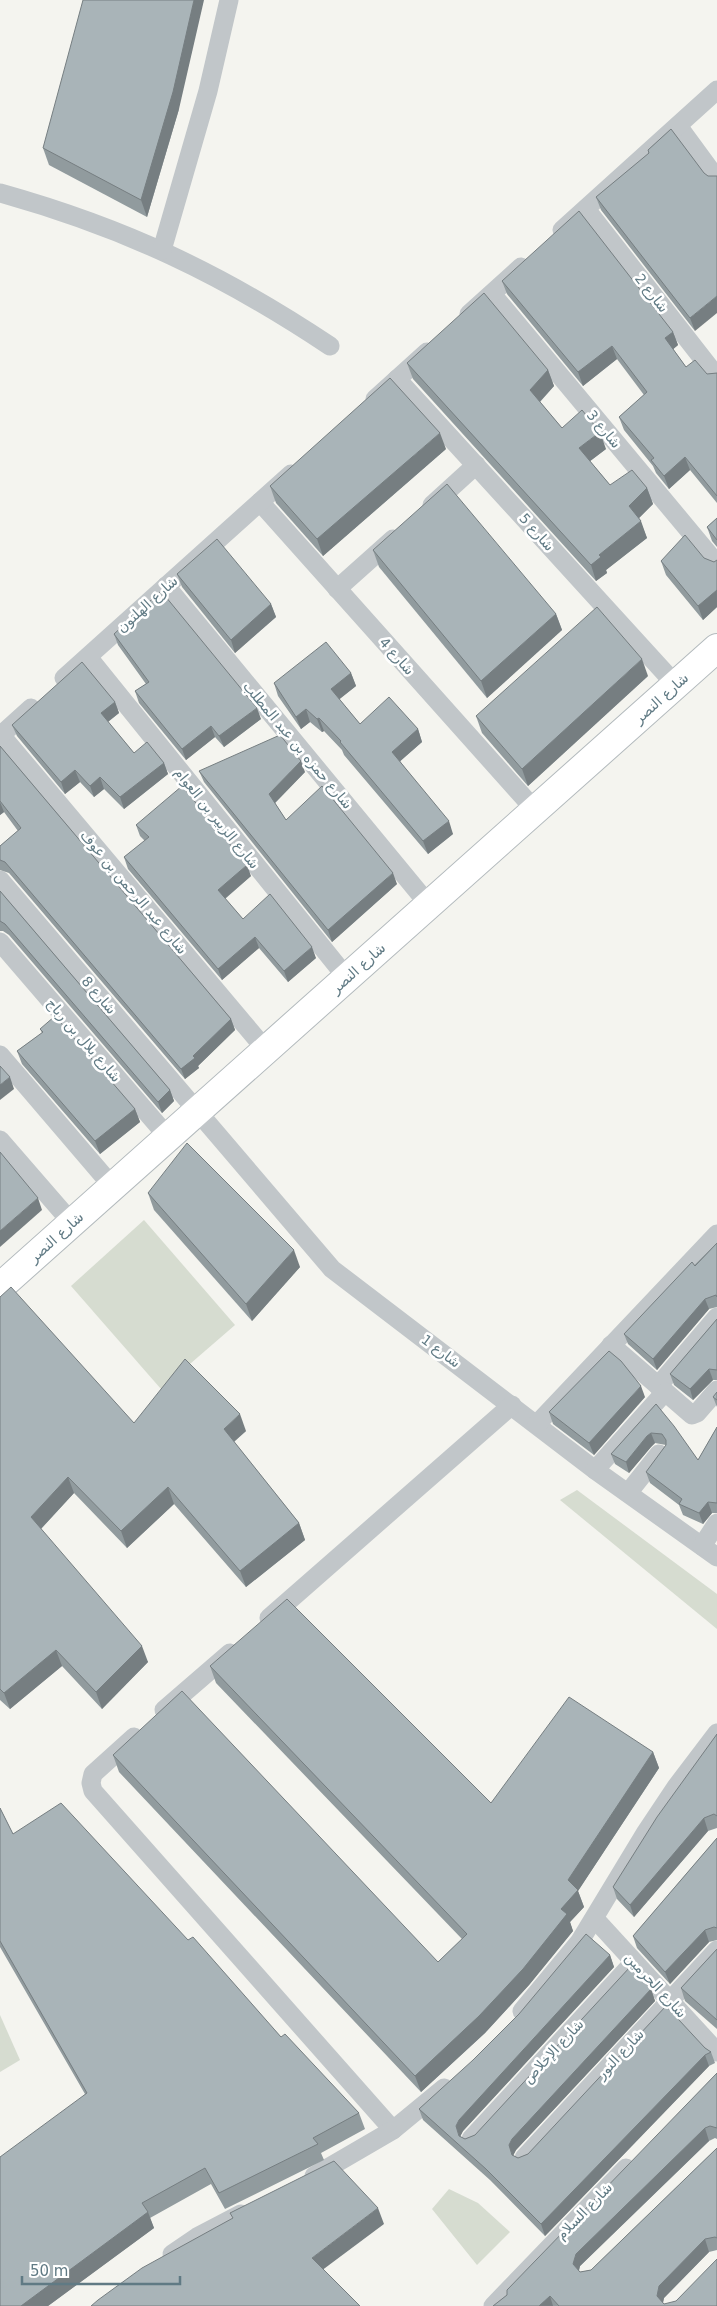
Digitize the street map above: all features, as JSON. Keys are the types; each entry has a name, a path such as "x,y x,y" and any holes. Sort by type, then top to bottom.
{"street":[{"path":"162,250 208,91 229,0"},
{"path":"550,242 717,90"},
{"path":"678,126 717,179"},
{"path":"0,193 58,209 162,250 248,294 330,346"},
{"name":"شارع 2","path":"586,209 717,377"},
{"path":"455,326 535,254"},
{"name":"شارع 3","path":"492,294 717,564"},
{"path":"361,411 441,340"},
{"name":"شارع 5","path":"397,379 676,685"},
{"name":"شارع الهلتون","path":"1,735 303,463"},
{"path":"418,518 476,465"},
{"name":"شارع 4","path":"260,502 535,810"},
{"path":"338,589 403,530"},
{"name":"شارع حمزه بن عبد المطلب","path":"166,586 429,905"},
{"path":"590,620 605,607"},
{"name":"شارع النصر","path":"0,1287 717,648"},
{"name":"شارع الزبير بن العوام","path":"88,657 346,978"},
{"path":"466,732 480,719"},
{"name":"شارع عبد الرحمن بن عوف","path":"1,735 266,1050"},
{"name":"شارع 8","path":"0,880 198,1111"},
{"name":"شارع بلال بن رباح","path":"0,942 168,1137"},
{"path":"0,1055 113,1187"},
{"name":"شارع 1","path":"198,1111 332,1269 595,1470 717,1557"},
{"path":"0,1140 72,1223"},
{"path":"537,1424 717,1234"},
{"path":"595,1470 662,1389 717,1317"},
{"path":"612,1345 692,1415 710,1412 717,1390"},
{"path":"257,1629 512,1405"},
{"path":"628,1493 659,1454"},
{"path":"702,1546 717,1524"},
{"path":"242,1642 93,1774 91,1782 93,1791 393,2130"},
{"path":"513,2021 580,1941 646,1832 676,1787 717,1733"},
{"name":"شارع الحرمين","path":"595,1919 717,2052"},
{"name":"شارع الإخلاص","path":"471,2140 628,1956 635,1934"},
{"name":"شارع النور","path":"524,2158 717,1950"},
{"path":"298,2185 340,2163 393,2130 458,2075"},
{"name":"شارع السلام","path":"493,2306 636,2157"},
{"path":"156,2265 197,2237 256,2207"}],"shaded area":[{"path":"144,1220 235,1325 161,1389 71,1286"},
{"path":"577,1490 717,1594 717,1629 560,1500"},
{"path":"0,2015 20,2060 0,2072"},
{"path":"449,2189 478,2203 510,2232 477,2265 432,2209"}],"building":[{"path":"83,0 194,0 173,92 141,200 43,148"},
{"path":"671,129 704,173 708,176 717,176 717,296 690,318 596,197 649,153 648,150"},
{"path":"579,211 673,332 665,338 686,367 695,360 707,374 717,373 717,496 685,457 664,476 651,460 654,458 619,417 647,392 612,346 578,372 502,281"},
{"path":"484,293 548,370 530,390 562,428 582,410 600,432 579,448 610,485 632,470 647,488 629,506 641,521 599,555 601,557 591,565 407,363"},
{"path":"390,378 440,433 317,539 270,486"},
{"path":"447,484 556,614 481,681 373,550"},
{"path":"717,518 717,540 707,527"},
{"path":"685,535 704,558 714,562 717,560 717,590 698,606 661,561"},
{"path":"217,539 271,604 231,640 177,574"},
{"path":"161,591 257,708 219,736 211,726 182,749 135,691 149,682 114,634"},
{"path":"597,607 642,659 522,769 476,716"},
{"path":"326,642 351,673 331,689 360,724 389,697 418,729 392,752 449,821 423,841 341,741 319,718 317,719 306,709 296,717 274,683"},
{"path":"82,662 115,702 101,713 134,753 147,742 164,763 120,797 100,777 90,786 75,770 61,782 12,725"},
{"path":"280,735 301,761 269,794 286,820 322,786 393,873 328,930 199,771"},
{"path":"0,746 231,1019 193,1056 195,1058 181,1069 5,862 0,860 0,846 21,828 0,801"},
{"path":"182,786 247,865 218,890 243,919 270,894 312,947 284,971 255,937 218,969 124,857 149,837 136,825"},
{"path":"0,891 170,1090 158,1102 5,924 0,921"},
{"path":"55,1016 135,1109 95,1141 17,1051 43,1032 40,1029"},
{"path":"0,1066 10,1077 0,1085"},
{"path":"187,1143 294,1250 246,1304 148,1193"},
{"path":"0,1152 38,1198 0,1231"},
{"path":"717,1243 717,1297 716,1295 705,1299 653,1359 624,1334 692,1262 695,1266"},
{"path":"11,1287 134,1423 185,1359 240,1414 224,1429 299,1523 240,1571 168,1487 121,1531 68,1477 31,1517 142,1646 96,1692 56,1650 4,1693 0,1689 0,1297"},
{"path":"717,1319 717,1370 709,1369 690,1389 670,1374"},
{"path":"609,1351 621,1361 641,1386 589,1443 549,1412"},
{"path":"717,1392 717,1400 713,1397"},
{"path":"656,1404 698,1460 717,1427 717,1503 708,1502 699,1513 679,1504 682,1499 646,1472 666,1445 666,1440 662,1434 651,1433 647,1436 626,1462 611,1454"},
{"path":"287,1599 491,1803 569,1697 653,1752 568,1880 578,1890 561,1909 567,1914 523,1969 479,2016 415,2076 113,1755 182,1691 438,1962 467,1934 210,1666"},
{"path":"717,1734 717,1816 714,1814 704,1818 630,1905 613,1887 657,1817"},
{"path":"61,1803 188,1940 193,1937 281,2037 285,2034 359,2113 313,2138 318,2144 219,2193 205,2168 142,2203 148,2212 21,2306 0,2306 0,2157 87,2093 0,1941 0,1808 13,1834"},
{"path":"717,1838 717,1928 705,1930 665,1972 633,1936"},
{"path":"586,1934 610,1955 459,2120 456,2126 459,2136 465,2139 475,2135 630,1967 651,1989 512,2139 509,2145 512,2155 518,2158 528,2154 666,2006 711,2052 705,2055 541,2224 486,2169 419,2109 473,2060 519,2014"},
{"path":"717,1949 717,2020 681,1988"},
{"path":"717,2073 717,2128 710,2126 705,2128 576,2254 573,2264 580,2272 591,2270 717,2148 717,2238 705,2239 659,2286 657,2296 664,2304 676,2301 717,2259 717,2306 559,2306 550,2296 539,2306 493,2306 507,2295 507,2290"},
{"path":"334,2161 378,2208 312,2258 360,2306 91,2306 142,2268 233,2218 230,2213"}]}
